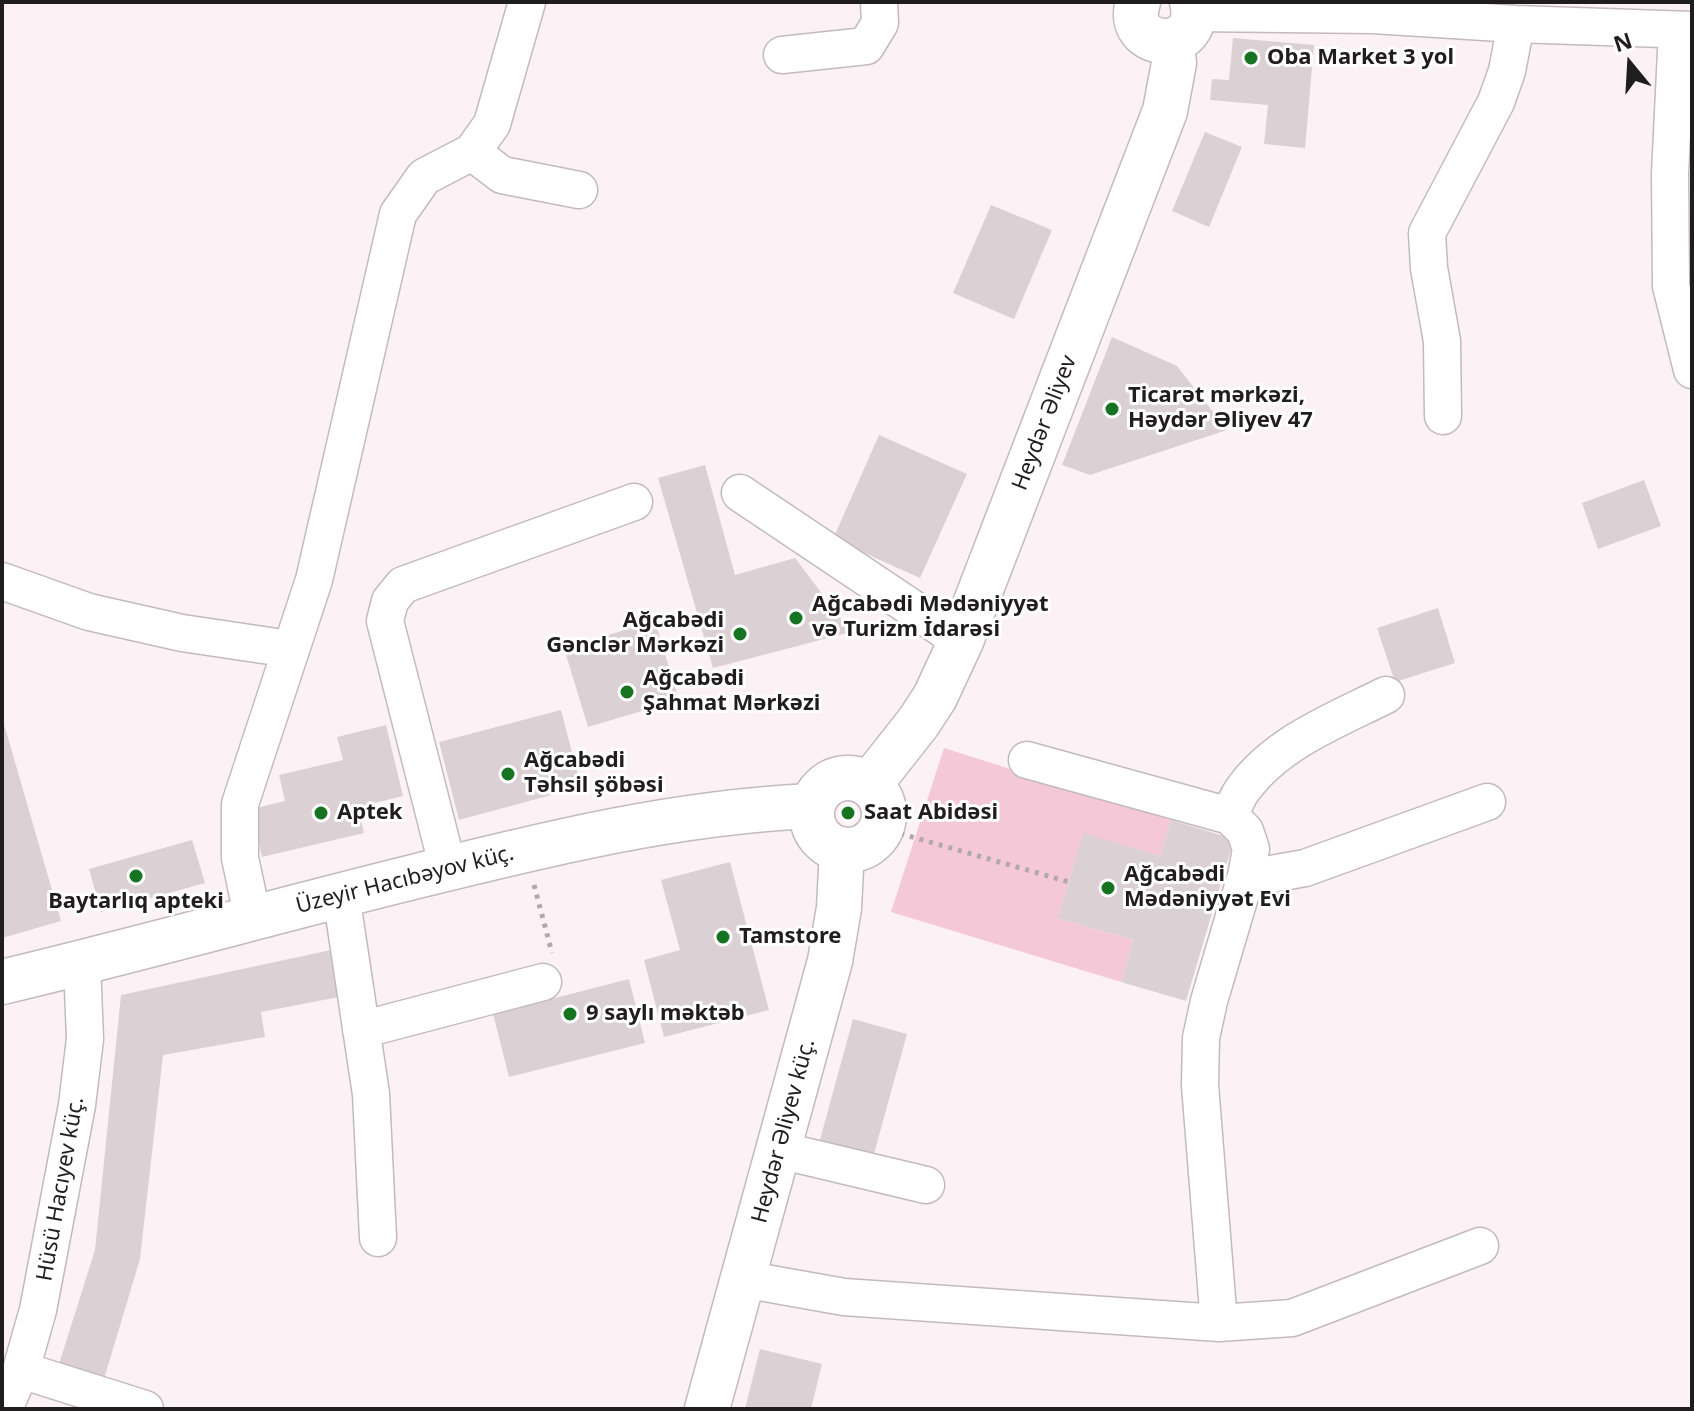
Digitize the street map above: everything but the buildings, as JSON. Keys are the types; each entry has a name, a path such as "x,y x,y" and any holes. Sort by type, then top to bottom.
{"main road":[{"path":"1138,2 1136,18 1144,34 1152,39 1185,19"},
{"name":"Heydər Əliyev","path":"869,785 935,697 961,641 1165,111 1185,19"},
{"path":"859,780 869,785 882,805 881,828 865,846 842,849 821,839 812,818 812,806 825,786 835,781 859,780"},
{"name":"Üzeyir Hacıbəyov küç.","path":"2,982 448,868 629,826 690,816 812,806"},
{"name":"Heydər Əliyev küç.","path":"707,1409 835,938 842,849"}],"street":[{"path":"253,919 240,858 240,804 314,580 398,214 424,177 472,152 492,124 527,2"},
{"path":"782,55 866,46 880,23 879,2"},
{"path":"1185,19 1358,14 1516,24 1591,15 1684,30 1670,174 1671,286 1692,370"},
{"path":"1443,416 1442,341 1429,268 1427,233 1439,205 1496,102 1507,71 1516,24"},
{"path":"472,152 502,175 579,190"},
{"path":"740,493 961,641"},
{"path":"448,868 385,621 390,601 403,585 634,502"},
{"path":"2,581 89,612 182,633 290,649"},
{"path":"1230,816 1242,790 1259,770 1302,736 1386,695"},
{"path":"1027,760 1230,816 1245,831 1251,849 1246,876 1201,1038 1200,1085 1219,1323"},
{"path":"1246,876 1305,868 1487,802"},
{"path":"341,895 371,1094 378,1238"},
{"name":"Hüsü Hacıyev küç.","path":"4,1409 21,1370 38,1310 77,1105 85,1039 82,963"},
{"path":"361,1030 549,974"},
{"path":"779,1150 926,1185"},
{"path":"743,1279 844,1297 1219,1323 1292,1318 1480,1246"},
{"path":"21,1370 145,1409"}],"path":[{"path":"881,828 1069,882"},
{"path":"525,850 549,974"}],"shaded area":[{"path":"944,748 1171,820 1160,856 1083,834 1058,918 1133,940 1121,982 891,912"}],"place":[{"name":"Oba Market 3 yol","path":"1251,58"},
{"name":"Ticarət mərkəzi, Həydər Əliyev 47","path":"1112,409"},
{"name":"Ağcabədi Mədəniyyət və Turizm İdarəsi","path":"796,618"},
{"name":"Ağcabədi Gənclər Mərkəzi","path":"740,634"},
{"name":"Ağcabədi Şahmat Mərkəzi","path":"627,692"},
{"name":"Ağcabədi Təhsil şöbəsi","path":"508,774"},
{"name":"Aptek","path":"321,813"},
{"name":"Saat Abidəsi","path":"848,813"},
{"name":"Baytarlıq apteki","path":"136,876"},
{"name":"Ağcabədi Mədəniyyət Evi","path":"1108,888"},
{"name":"Tamstore","path":"723,937"},
{"name":"9 saylı məktəb","path":"570,1014"}]}
